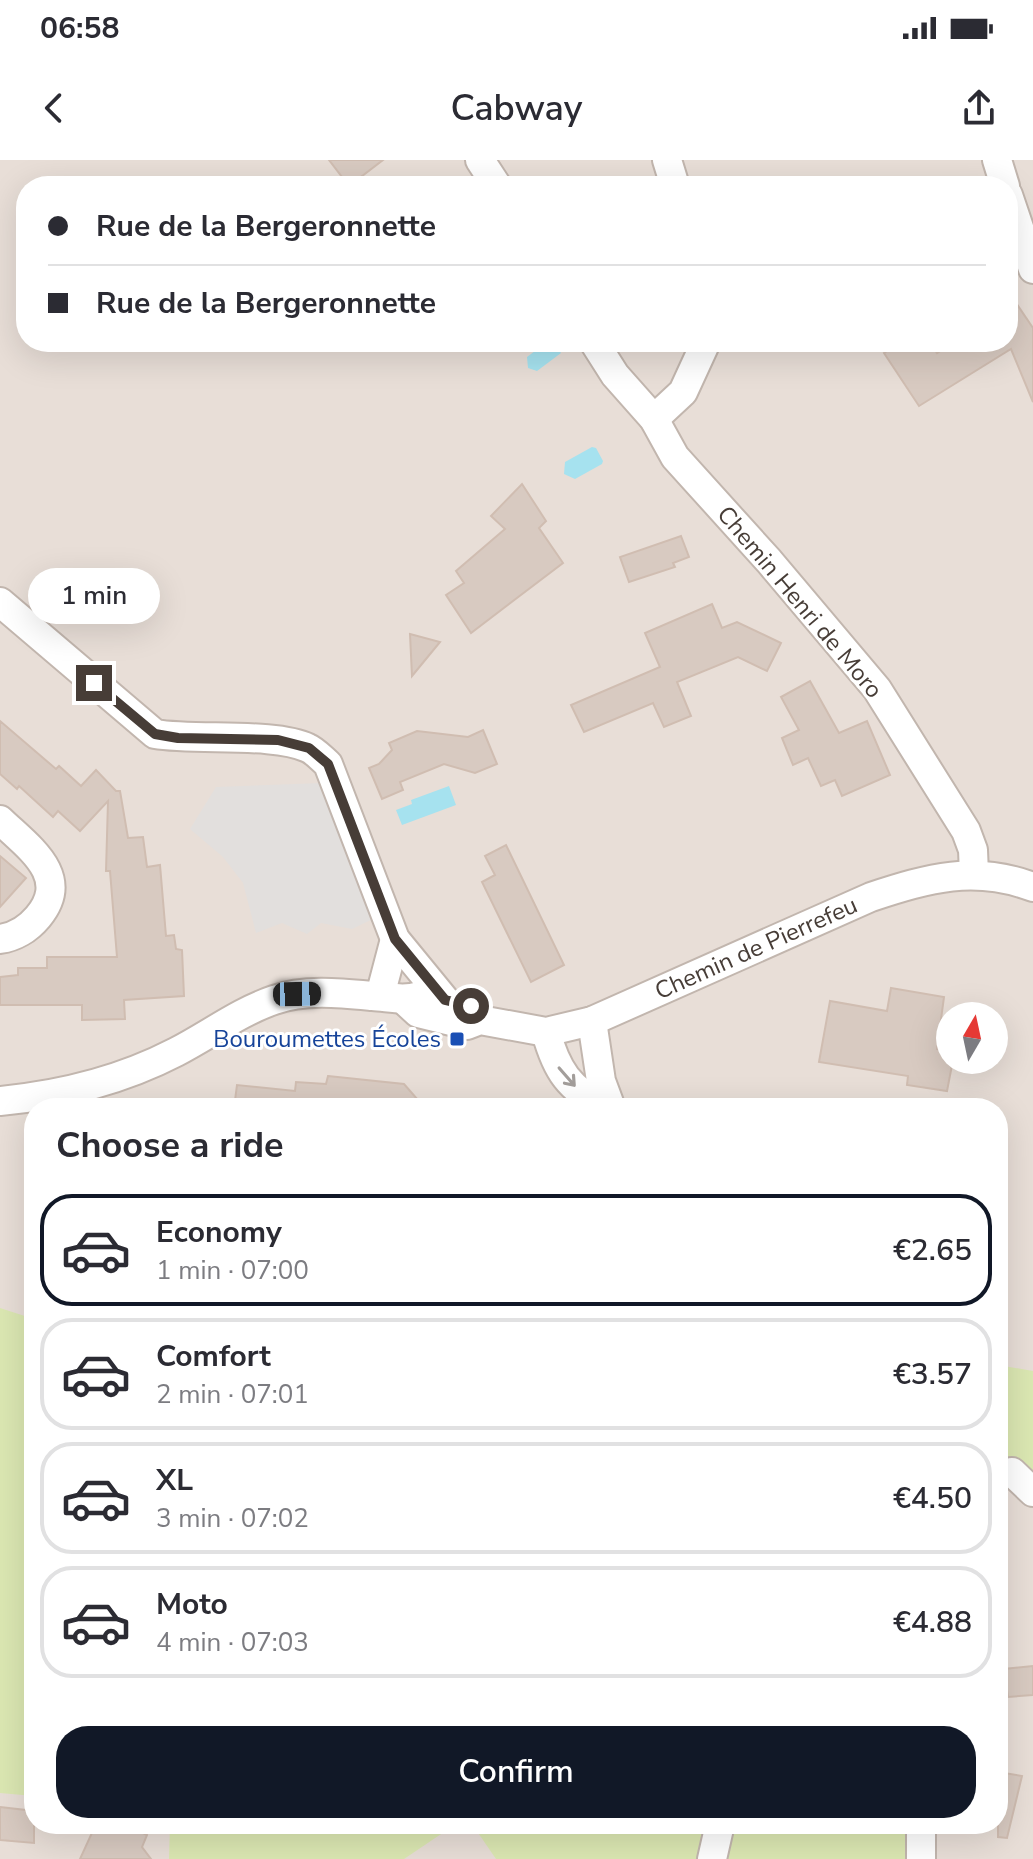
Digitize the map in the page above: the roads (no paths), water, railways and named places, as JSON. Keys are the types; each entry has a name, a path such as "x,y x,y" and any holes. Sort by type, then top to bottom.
{"street":[{"path":"1018,225 1033,269"},
{"name":"Chemin Henri de Moro","path":"600,352 615,375 654,419 675,457 769,561 877,689 966,831 973,850 974,874"},
{"path":"654,419 683,392 701,352"},
{"path":"0,602 155,734 178,738 278,740 309,748 328,764 395,939 445,1000"},
{"path":"0,820 43,861 52,884 47,906 30,927 0,939"},
{"name":"Chemin de Pierrefeu","path":"392,998 418,1013 467,1025 480,1020 546,1032 592,1021 871,897 934,878 974,874 1009,879 1033,887"},
{"path":"0,1101 55,1094 133,1074 274,1000 297,994 392,998 395,939"},
{"name":"Chemin de Pierrefeu","path":"392,998 420,996 471,1006 480,1020"},
{"path":"592,1021 605,1098"},
{"path":"546,1032 554,1062 589,1098"},
{"path":"1012,1472 1033,1492"},
{"path":"712,1859 718,1834"},
{"path":"921,1834 921,1859"}],"water":[{"path":"534,352 561,353 537,371 528,368 527,357"},
{"path":"592,447 596,448 602,464 575,479 564,474 565,462"},
{"path":"449,786 456,805 402,825 396,810 412,804 411,800"}],"place":[{"name":"Bouroumettes Écoles","path":"457,1039"}]}
